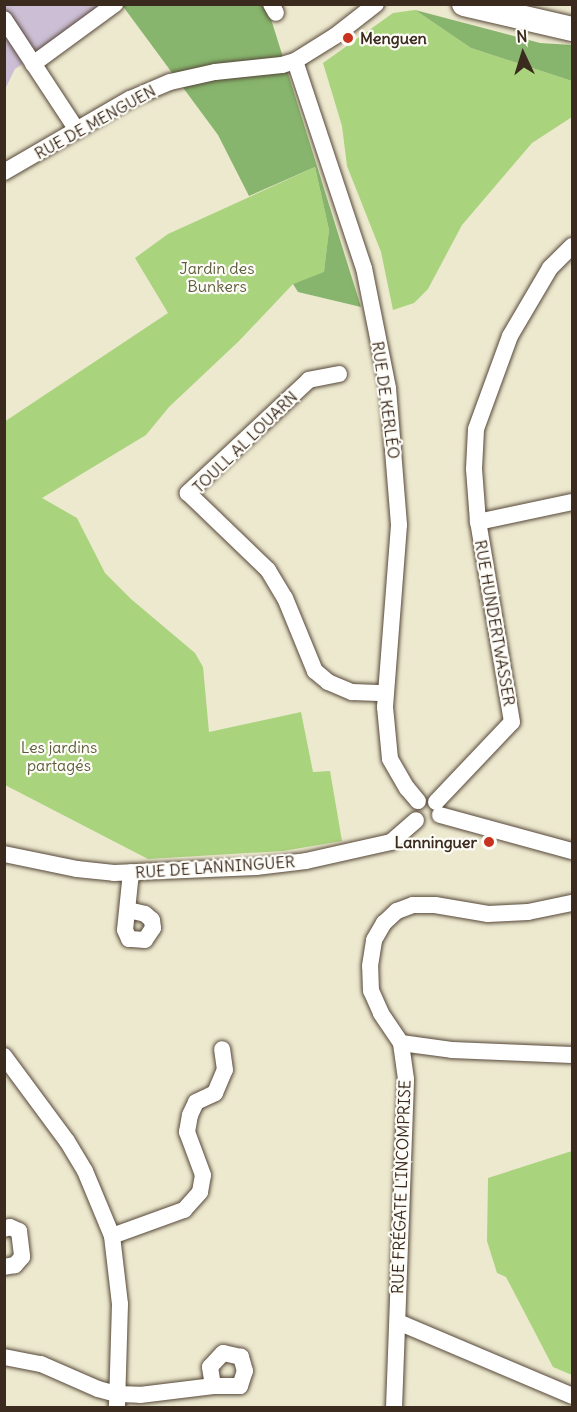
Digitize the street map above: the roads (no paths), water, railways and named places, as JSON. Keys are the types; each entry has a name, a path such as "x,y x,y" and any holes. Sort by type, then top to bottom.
{"street":[{"path":"33,64 115,4"},
{"path":"343,28 351,4"},
{"path":"295,61 335,36 376,4"},
{"path":"473,6 573,29"},
{"path":"4,19 77,130"},
{"name":"RUE DE MENGUEN","path":"4,172 130,99 170,82 215,72 295,61"},
{"name":"RUE DE KERLÉO","path":"295,61 364,268 388,388 399,525 385,693 390,759 418,801"},
{"name":"RUE HUNDERTWASSER","path":"438,808 512,722 478,522 474,469 476,429 486,396 510,336 550,268 573,246"},
{"name":"TOULL AL LOUARN","path":"339,374 309,380 189,493 268,570 285,598 315,671 327,682 352,692 385,693"},
{"name":"RUE HUNDERTWASSER","path":"478,522 573,502"},
{"path":"438,808 430,825 416,820 413,810 418,801 425,798 438,808 573,851"},
{"name":"RUE DE LANNINGUER","path":"4,854 77,869 131,872 256,867 306,861 391,842 416,820"},
{"path":"128,910 131,872"},
{"name":"RUE FRÉGATE L'INCOMPRISE","path":"394,1407 406,1079 401,1043 381,1013 372,991 370,966 374,940 384,923 397,911 413,904 435,905 488,914 528,912 573,903"},
{"path":"401,1043 452,1050 573,1055"},
{"path":"112,1236 184,1209 200,1192 202,1175 187,1132 190,1115 196,1102 215,1093 225,1070 222,1049"},
{"path":"4,1056 67,1141 85,1171 112,1236 120,1304 117,1401"},
{"path":"4,1229 10,1227 19,1232 22,1257 15,1265 4,1267"},
{"path":"398,1322 573,1396"},
{"path":"6,1362 41,1364 98,1389 117,1401 140,1395 213,1386"}],"place":[{"name":"Menguen","path":"348,38"},
{"name":"Lanninguer","path":"489,842"}],"park label":[{"name":"Jardin des Bunkers","path":"217,277"},
{"name":"Les jardins partagés","path":"59,756"}]}
